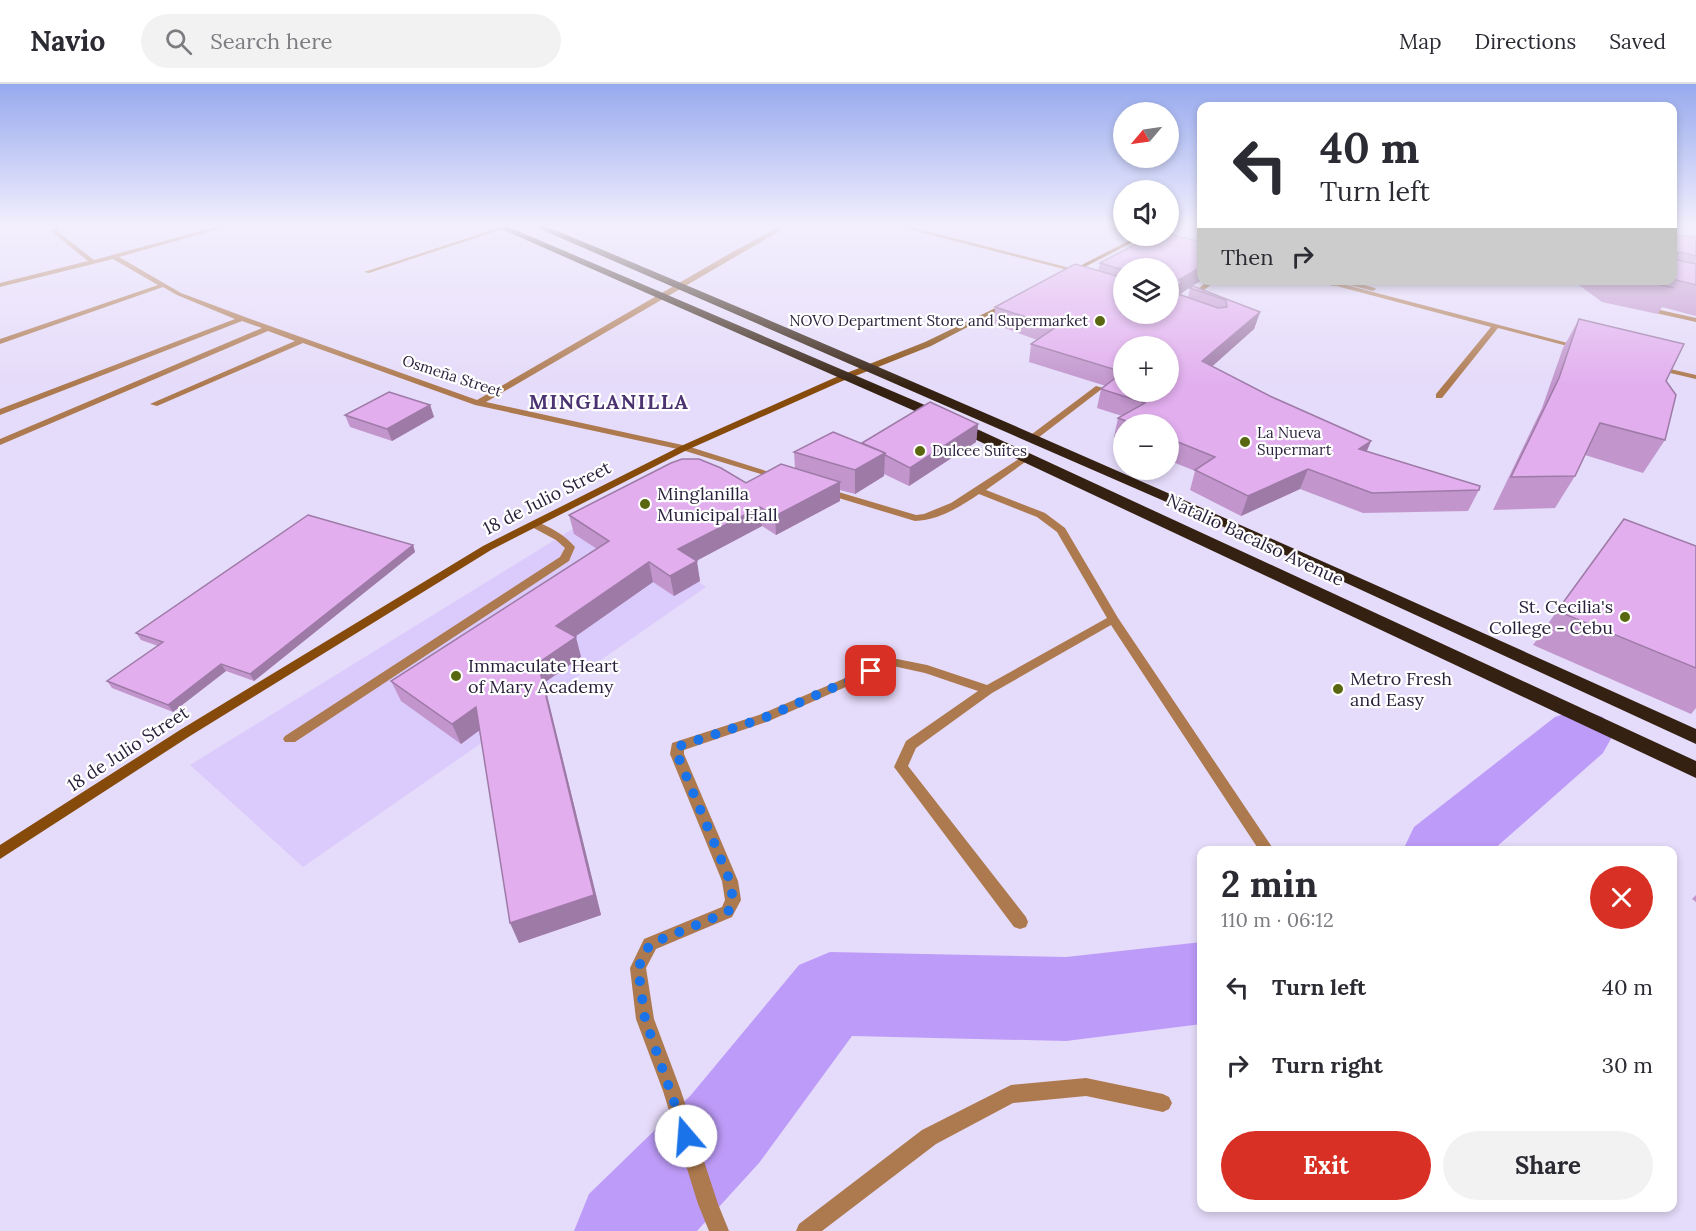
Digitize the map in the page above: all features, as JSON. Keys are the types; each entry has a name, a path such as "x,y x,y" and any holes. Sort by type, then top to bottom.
{"highway":[{"name":"Natalio Bacalso Avenue","path":"623,279 848,375 1696,770"},
{"name":"Natalio Bacalso Avenue","path":"663,279 1238,528 1695,734"}],"street":[{"path":"0,285 26,279"},
{"name":"Osmeña Street","path":"152,279 242,319 478,403 684,448 794,482"},
{"path":"478,403 693,279"},
{"path":"0,342 163,285"},
{"path":"1180,306 1207,285"},
{"path":"1337,285 1372,292 1585,349"},
{"path":"1372,292 1376,285"},
{"name":"18 de Julio Street","path":"0,853 186,733 487,548 684,448 848,375 928,344 1016,300"},
{"path":"1637,306 1696,320"},
{"path":"0,412 242,319"},
{"path":"1440,396 1496,326"},
{"path":"0,442 269,328"},
{"path":"154,404 301,341"},
{"path":"1652,366 1696,377"},
{"path":"1031,439 1099,388"},
{"path":"816,488 921,519 929,518 978,490 1025,458"},
{"path":"978,490 1041,515 1061,530 1113,619 1264,846"},
{"path":"290,739 565,558 570,547 566,542 534,524"},
{"path":"1020,922 901,767 911,745 988,690 1113,619"},
{"path":"719,1231 645,1019 638,968 650,944 728,912 733,900 730,881 677,754 677,747 764,718 892,662 927,669 988,690"},
{"path":"806,1231 929,1137 1011,1094 1086,1087 1163,1103"}],"shaded area":[{"name":"Immaculate Heart of Mary Academy","path":"600,512 706,587 303,867 190,765"}],"building":[{"path":"1048,279 1113,279 1113,324 1179,324 1179,294 1218,308 1227,307 1226,300 1190,288 1193,286 1260,312 1202,361 1272,397 1371,441 1359,449 1480,486 1479,490 1372,493 1308,469 1248,496 1195,470 1215,457 1179,442 1179,414 1125,414 1145,403 1142,402 1179,402 1179,336 1113,336 1113,369 1031,344 1056,327 995,307"},
{"path":"1677,279 1696,279 1696,285 1677,280"},
{"path":"1579,319 1684,344 1666,381 1676,395 1665,440 1600,423 1575,476 1511,477 1559,378"},
{"path":"1113,380 1113,393 1101,389"},
{"path":"389,392 430,405 387,429 345,415"},
{"path":"930,402 978,424 910,468 862,443"},
{"path":"833,432 885,453 855,470 794,452"},
{"path":"682,459 699,459 721,468 746,483 781,464 840,482 775,516 760,507 678,549 697,561 670,576 649,562 556,626 576,637 538,663 594,895 510,923 476,707 452,724 391,681 609,541 569,515"},
{"path":"308,515 413,545 250,674 221,664 168,705 107,681 163,642 136,633"},
{"path":"1624,519 1696,546 1696,668 1557,611"}],"waterway":[{"path":"1446,846 1579,735"},
{"path":"626,1231 725,1129 830,994 1066,999 1197,984"}],"place":[{"name":"NOVO Department Store and Supermarket","path":"1100,321"},
{"name":"La Nueva Supermart","path":"1245,442"},
{"name":"Dulcee Suites","path":"920,451"},
{"name":"Minglanilla Municipal Hall","path":"645,504"},
{"name":"St. Cecilia's College - Cebu","path":"1625,617"},
{"name":"Immaculate Heart of Mary Academy","path":"456,676"},
{"name":"Metro Fresh and Easy","path":"1338,689"}],"district":[{"name":"MINGLANILLA","path":"609,402"}],"route":[{"path":"686,1136 645,1019 638,968 650,944 728,912 733,900 730,881 677,754 677,747 764,718 871,671"}]}
